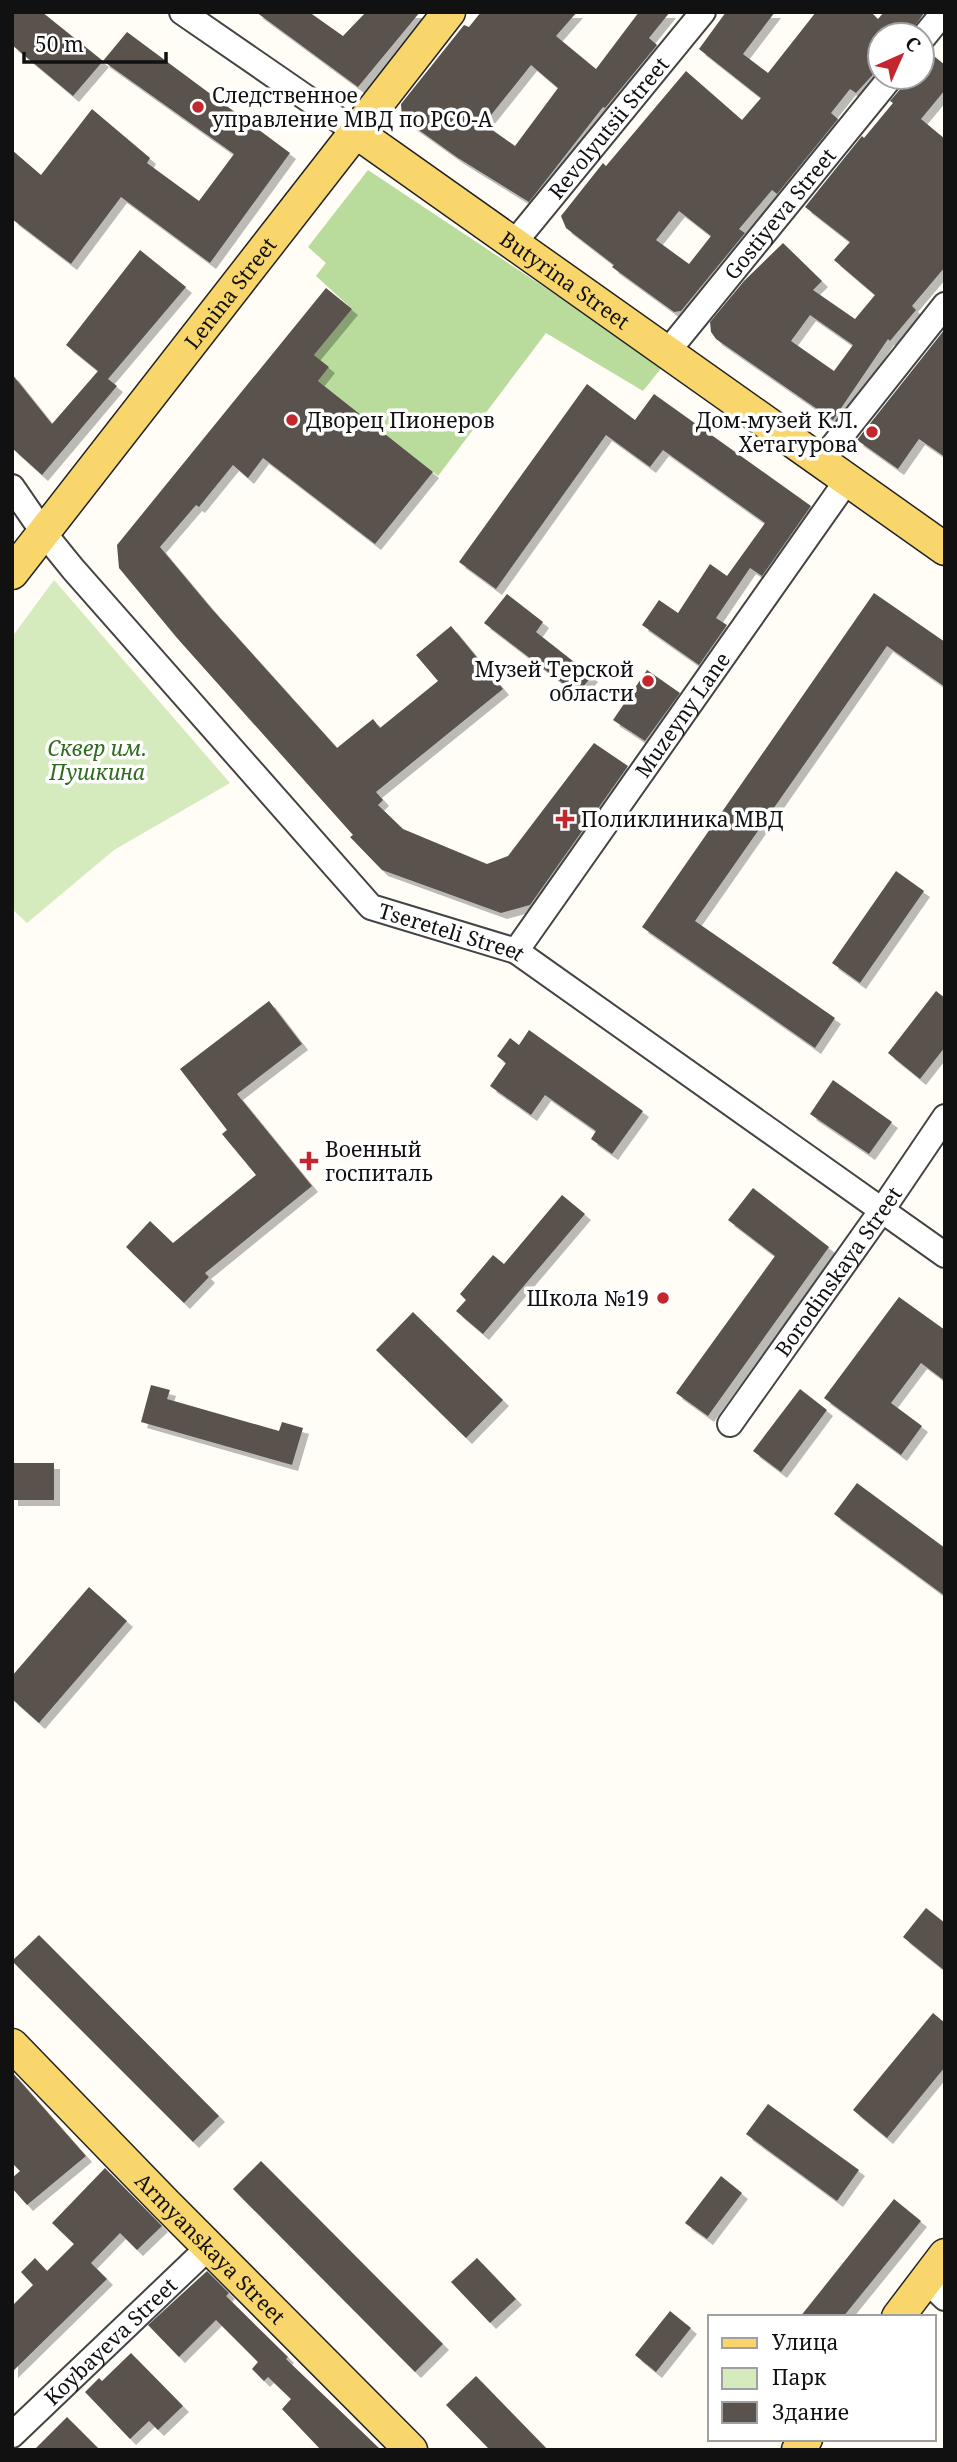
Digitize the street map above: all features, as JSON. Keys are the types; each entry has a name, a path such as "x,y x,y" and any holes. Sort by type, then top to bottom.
{"main road":[{"name":"Lenina Street","path":"12,573 449,12"},
{"name":"Butyrina Street","path":"356,132 945,549"},
{"name":"Armyanskaya Street","path":"12,2045 411,2450"},
{"path":"901,2315 935,2289 945,2255"}],"street":[{"name":"Butyrina Street","path":"182,12 356,132"},
{"name":"Revolyutsii Street","path":"514,243 703,12"},
{"name":"Gostiyeva Street","path":"668,351 880,91"},
{"path":"822,460 945,304"},
{"name":"Muzeyny Lane","path":"516,951 848,479"},
{"name":"Tsereteli Street","path":"12,487 43,533 371,907 516,951 945,1255"},
{"name":"Borodinskaya Street","path":"730,1424 945,1117"},
{"name":"Koybayeva Street","path":"12,2435 209,2247"}],"green space":[{"path":"368,170 663,366 643,391 546,333 438,476 318,381 329,367 314,355 352,309 316,276 326,263 308,247"},
{"name":"Сквер им. Пушкина","path":"54,580 230,783 114,850 27,923 12,909 12,637"}],"building":[{"path":"12,12 42,12 103,61 73,96 12,45"},
{"path":"256,12 309,12 343,36 366,12 420,12 358,87"},
{"path":"481,12 577,12 556,36 596,69 639,12 670,12 649,38 657,45 605,108 603,107 529,202 458,158 402,118 401,104 464,25 469,27","holes":["531,65 558,88 515,146 484,124"]},
{"path":"726,12 775,12 743,54 768,73 816,12 871,12 878,19 884,12 925,12 918,21 866,21 866,82 856,93 850,89 831,113 838,119 777,194 772,190 739,229 745,233 681,311 674,312 612,267 614,265 566,228 561,216 603,163 606,166 686,71 742,120 761,98 699,49","holes":["679,211 711,236 689,264 656,240"]},
{"path":"127,32 290,153 210,263 121,197 71,264 12,219 12,150 41,175 92,109 150,158 147,163 199,201 234,154 103,61"},
{"path":"936,58 945,65 945,90 921,119 945,139 945,267 912,306 916,310 890,341 888,339 833,420 716,339 711,332 710,322 744,281 783,243 822,281 813,290 855,319 875,295 834,260 850,242 805,207 862,136 864,138 893,103 890,101 899,91 936,91","holes":["810,315 853,345 834,371 791,341"]},
{"path":"140,250 186,287 108,379 117,386 42,475 12,448 12,374 52,424 98,371 66,345"},
{"path":"326,288 352,309 314,355 329,367 318,381 433,472 375,544 263,458 248,478 233,465 199,507 196,505 160,547 337,748 373,719 380,728 438,681 416,655 451,626 503,689 376,792 383,800 378,805 403,829 487,864 508,856 594,743 628,766 530,905 501,913 382,870 350,837 353,835 177,638 119,568 117,545"},
{"path":"945,329 945,457 919,439 898,469 857,440"},
{"path":"587,384 635,420 654,394 811,506 762,576 750,568 716,618 727,625 699,665 642,625 659,600 678,613 710,564 727,576 765,523 663,450 650,467 606,435 496,589 459,562"},
{"path":"874,593 945,642 945,687 887,646 695,921 835,1018 815,1048 642,927"},
{"path":"507,594 543,622 536,632 592,676 577,694 484,623"},
{"path":"647,670 680,693 645,741 613,720"},
{"path":"896,871 924,891 860,983 832,963"},
{"path":"936,991 945,998 945,1047 920,1079 888,1053"},
{"path":"269,1001 302,1044 237,1094 312,1186 205,1273 209,1277 184,1303 126,1247 150,1221 173,1243 256,1175 222,1134 227,1130 180,1069"},
{"path":"529,1030 643,1111 612,1154 591,1139 596,1131 545,1095 531,1115 490,1086 506,1063 497,1056 510,1038 519,1045"},
{"path":"833,1080 892,1122 869,1154 810,1114"},
{"path":"753,1188 829,1247 708,1416 676,1393 775,1256 728,1220"},
{"path":"562,1195 585,1214 483,1334 456,1311 466,1300 460,1294 493,1255 504,1264"},
{"path":"899,1297 945,1330 945,1381 921,1363 891,1403 922,1426 901,1455 824,1398"},
{"path":"413,1312 503,1400 466,1438 376,1350"},
{"path":"151,1385 170,1390 167,1399 279,1431 282,1422 303,1428 292,1465 141,1422"},
{"path":"800,1389 827,1410 781,1472 753,1451"},
{"path":"12,1463 54,1463 54,1500 12,1500"},
{"path":"857,1483 945,1548 945,1596 834,1514"},
{"path":"89,1587 127,1621 39,1723 12,1699 12,1676"},
{"path":"926,1908 945,1923 945,1971 903,1937"},
{"path":"39,1935 219,2116 193,2142 12,1961"},
{"path":"933,2013 945,2023 945,2067 887,2138 853,2110"},
{"path":"12,2072 86,2156 27,2205 12,2188 12,2178 20,2171 12,2163"},
{"path":"768,2104 859,2170 837,2201 746,2134"},
{"path":"261,2161 443,2344 415,2372 233,2189"},
{"path":"105,2168 162,2226 137,2250 120,2233 91,2263 107,2279 12,2372 12,2306 33,2285 21,2272 35,2258 47,2271 74,2244 52,2223"},
{"path":"721,2176 742,2193 707,2239 685,2223"},
{"path":"894,2199 921,2221 845,2315 802,2315"},
{"path":"477,2258 516,2299 490,2323 451,2282"},
{"path":"207,2271 229,2293 226,2296 288,2357 286,2359 381,2450 321,2450 282,2409 291,2399 268,2377 264,2381 252,2369 258,2362 216,2320 179,2357 148,2325"},
{"path":"670,2311 691,2328 656,2372 635,2355"},
{"path":"131,2353 183,2406 158,2430 149,2421 130,2439 85,2392 99,2378 102,2381"},
{"path":"476,2376 548,2450 490,2450 446,2405"},
{"path":"67,2417 100,2450 34,2450"}],"place":[{"name":"Следственное управление МВД по РСО-А","path":"198,107"},
{"name":"Дворец Пионеров","path":"292,420"},
{"name":"Дом-музей К.Л. Хетагурова","path":"872,432"},
{"name":"Музей Терской области","path":"648,681"},
{"name":"Поликлиника МВД","path":"565,819"},
{"name":"Военный госпиталь","path":"309,1161"},
{"name":"Школа №19","path":"663,1298"}]}
